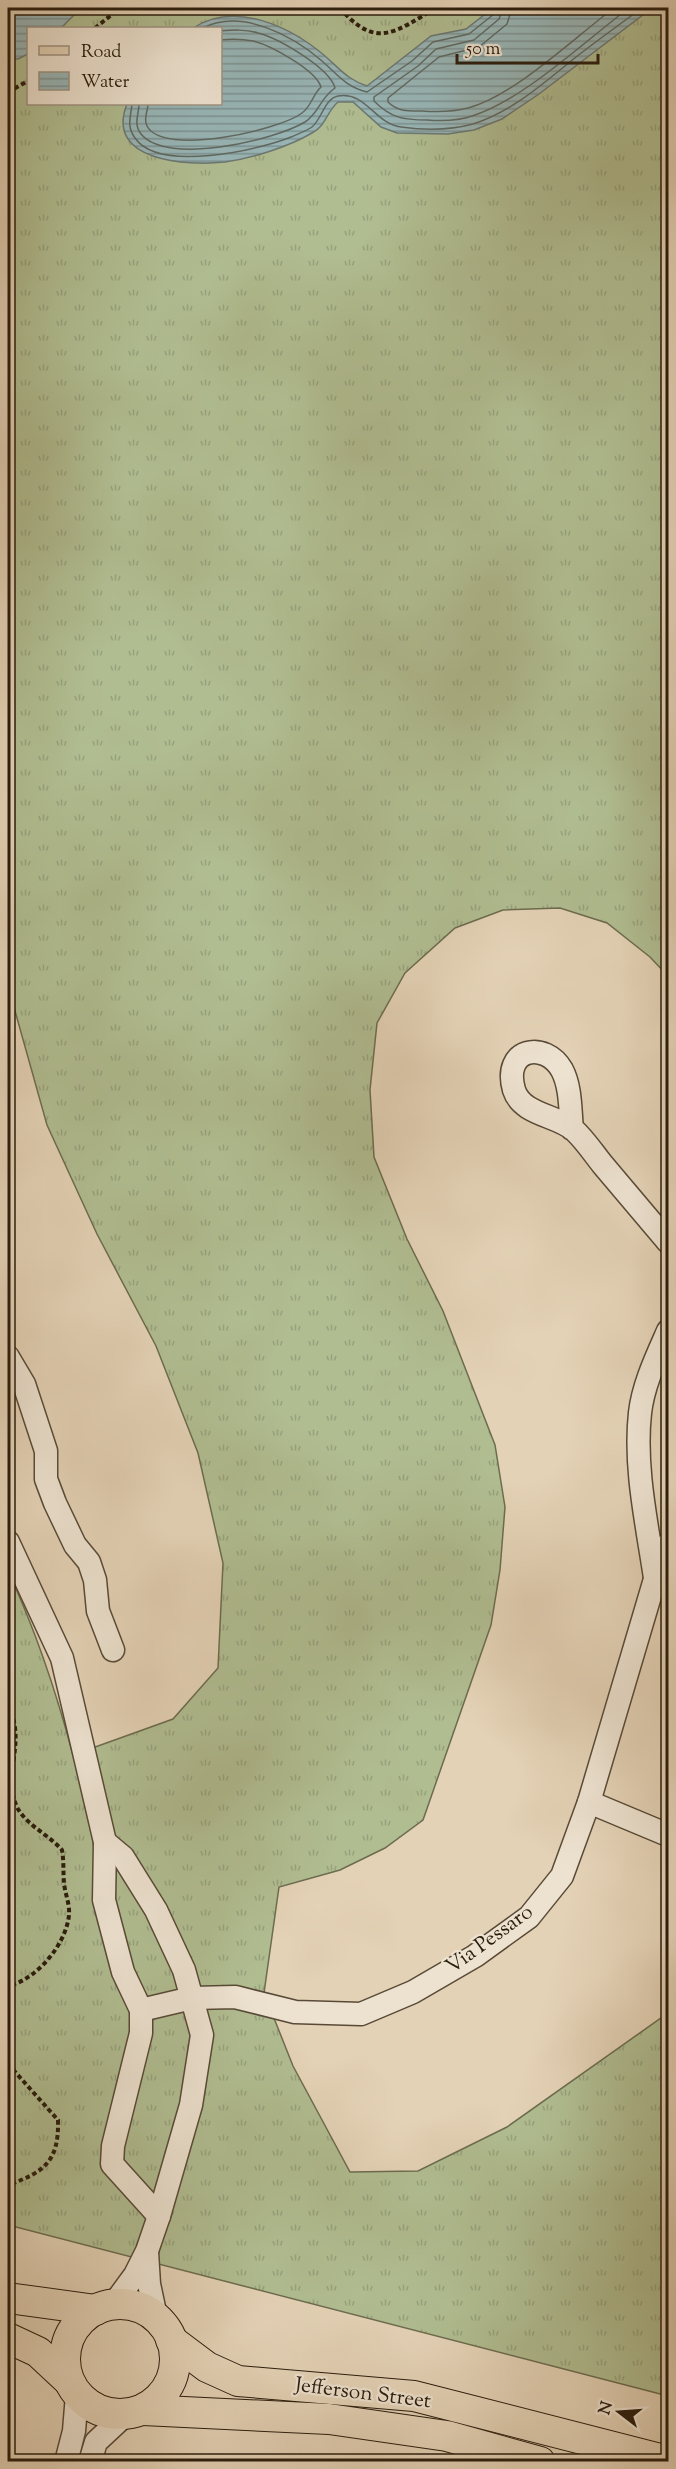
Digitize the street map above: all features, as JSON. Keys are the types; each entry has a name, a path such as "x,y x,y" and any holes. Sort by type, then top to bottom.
{"main road":[{"path":"8,2298 104,2307 139,2307 163,2329 175,2367 169,2385 158,2400 134,2412 99,2410 73,2388 38,2352 8,2338"},
{"path":"73,2388 64,2362 66,2344 74,2328 86,2315 104,2307"},
{"name":"Jefferson Street","path":"163,2329 207,2367 238,2381 414,2396 669,2461"},
{"name":"Jefferson Street","path":"134,2412 329,2419 447,2436 540,2462"}],"street":[{"path":"572,1129 669,1242"},
{"name":"Via Pessaro","path":"655,1579 640,1476 640,1412 656,1359 669,1331"},
{"path":"8,1357 24,1384 46,1451 46,1479 75,1545 88,1563 95,1580 98,1611 113,1650"},
{"path":"8,1542 62,1658 105,1842 104,1900 123,1972 141,2010 141,2033 113,2146 112,2164 159,2216"},
{"name":"Via Pessaro","path":"141,2010 192,1998 235,1997 295,2012 361,2014 413,1992 475,1956 529,1917 562,1876 590,1802 655,1579 669,1544"},
{"path":"590,1802 669,1835"},
{"path":"104,2307 135,2275 147,2251 191,2105 202,2035 184,1970 156,1910 123,1857 105,1842"},
{"path":"147,2251 149,2284 163,2329"},
{"path":"66,2462 74,2431 73,2388"},
{"path":"90,2462 96,2442 134,2412"}],"path":[{"path":"95,27 120,8"},
{"path":"340,8 361,30 376,35 390,32 436,8"},
{"path":"8,92 27,82"},
{"path":"8,1705 17,1730 10,1781 12,1796 25,1818 62,1850 69,1912 68,1925 39,1969 29,1979 8,1986"},
{"path":"8,2064 58,2120 56,2151 47,2164 31,2176 8,2185"}],"green space":[{"path":"8,8 668,8 668,976 650,957 607,923 560,908 503,910 455,928 405,973 377,1023 370,1090 374,1157 407,1239 443,1311 495,1445 505,1507 500,1570 491,1625 423,1820 385,1848 340,1870 279,1887 264,1993 293,2066 350,2172 418,2171 507,2127 668,2013 668,2396 8,2225 8,1571 45,1661 73,1755 173,1719 218,1668 223,1563 198,1453 156,1346 97,1234 47,1125 8,986"}],"water":[{"path":"8,8 81,8 62,27 27,27 27,54 18,59 8,58"},
{"path":"493,8 652,8 539,94 502,119 474,130 448,134 397,133 381,127 353,102 338,102 317,130 303,138 259,155 225,162 172,161 138,149 127,138 123,123 127,105 222,105 222,27 195,27 209,20 227,16 244,17 279,27 311,45 349,77 367,86 431,36 466,29"}]}
